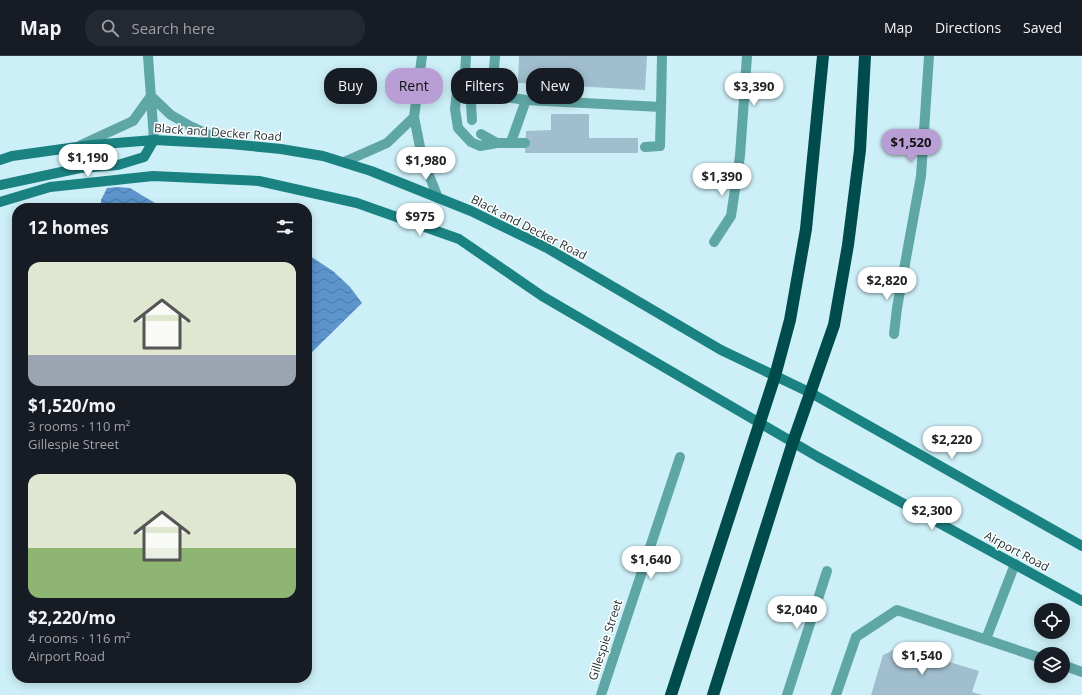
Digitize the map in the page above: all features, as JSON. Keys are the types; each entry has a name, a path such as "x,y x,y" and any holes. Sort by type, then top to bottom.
{"highway":[{"path":"671,695 775,376 790,320 806,229 823,56"},
{"path":"713,695 793,442 834,325 848,245 860,150 865,56"}],"main road":[{"name":"Black and Decker Road","path":"0,160 12,156 91,145 154,140 230,144 281,149 323,156 344,162 471,210 547,248 721,350 811,393"},
{"path":"0,185 80,168 118,165 144,157 154,140"},
{"path":"0,202 50,187 153,176 259,181 357,203 459,239 542,296 793,442"},
{"path":"811,393 1082,546"},
{"name":"Airport Road","path":"793,442 1082,600"}],"street":[{"path":"148,56 154,140"},
{"path":"422,56 414,117 422,157 438,198"},
{"path":"465,68 466,56"},
{"path":"495,56 492,95 526,100 512,142"},
{"path":"645,147 660,146 662,56"},
{"path":"714,242 731,216 740,156 747,56"},
{"path":"894,334 897,308 921,176 929,56"},
{"path":"151,96 177,119 230,144"},
{"path":"76,147 133,122 151,96"},
{"path":"584,103 662,106"},
{"path":"456,104 458,128 471,142 480,146 497,143 525,143"},
{"path":"471,104 472,120"},
{"path":"344,162 387,143 414,117"},
{"path":"482,134 497,143"},
{"name":"Gillespie Street","path":"601,695 680,458"},
{"path":"986,639 1015,564"},
{"path":"788,695 827,571"},
{"path":"836,695 856,637 898,610 1034,656"},
{"path":"1070,668 1082,672"}],"water":[{"path":"107,188 130,188 155,203 101,203"},
{"path":"312,257 333,271 350,287 362,303 312,352"}],"building":[{"path":"519,56 647,56 645,90 584,87 584,68 526,68 526,83 518,83"},
{"path":"551,114 589,114 589,138 638,138 638,153 525,153 526,131 551,130"},
{"path":"900,647 979,671 972,692 982,695 871,695 883,655"}]}
